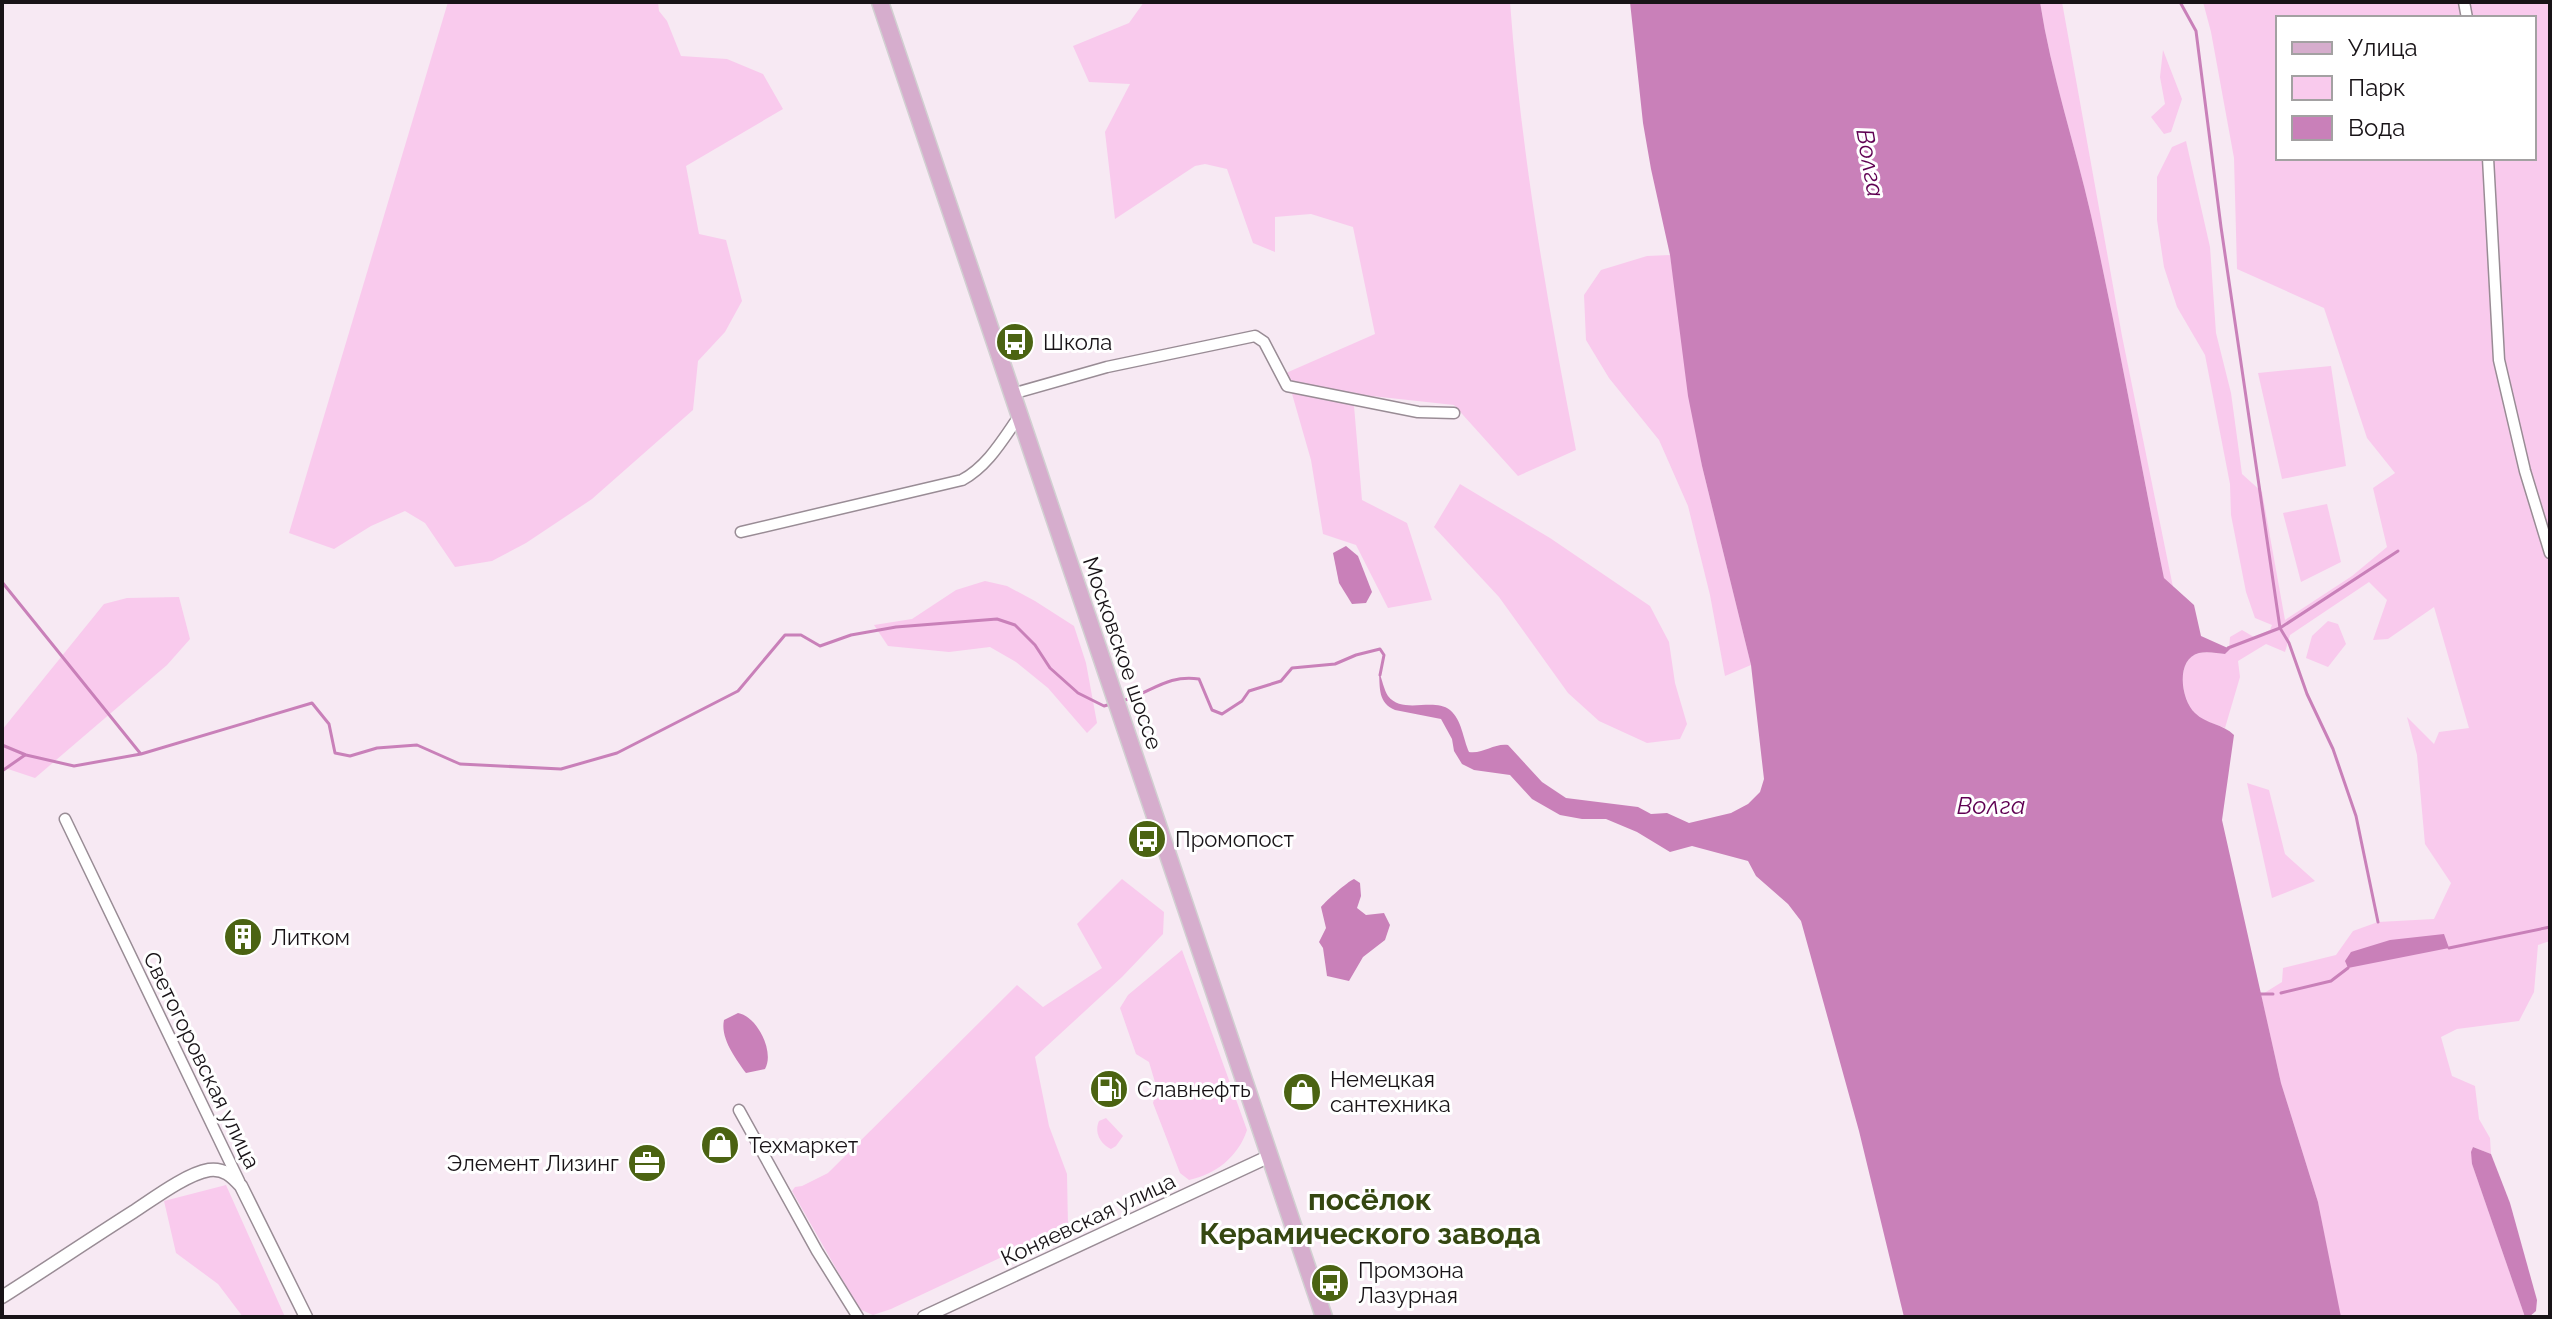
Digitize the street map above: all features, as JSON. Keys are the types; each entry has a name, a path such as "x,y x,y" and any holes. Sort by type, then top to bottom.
{"main road":[{"name":"Московское шоссе","path":"880,2 1324,1317"}],"street":[{"path":"2488,160 2499,360 2525,471 2550,553"},
{"path":"1012,394 1107,367 1255,336 1264,342 1287,386 1418,412 1454,413"},
{"path":"741,532 962,480 983,465 1020,415"},
{"name":"Светогоровская улица","path":"65,819 306,1317"},
{"path":"739,1110 817,1251 858,1317"},
{"name":"Коняевская улица","path":"924,1317 1270,1156"},
{"path":"2,1297 196,1175 220,1170 234,1177 241,1186"}],"green space":[{"path":"448,2 658,2 659,11 667,21 681,56 727,59 763,74 783,109 686,166 699,234 726,240 742,301 725,332 698,361 693,410 592,499 526,543 492,561 455,567 425,523 405,511 371,526 334,549 289,533"},
{"path":"1144,2 1510,2 1536,227 1576,450 1518,476 1454,405 1353,394 1362,500 1407,523 1432,600 1388,608 1356,545 1323,534 1311,460 1286,373 1375,334 1353,227 1311,214 1275,217 1275,252 1253,243 1227,169 1205,164 1195,166 1115,219 1105,132 1130,84 1089,82 1073,46 1129,23"},
{"path":"2040,2 2062,2 2122,336 2173,587 2164,578 2101,260 2050,56"},
{"path":"2203,2 2550,2 2550,941 2538,945 2534,992 2519,1021 2457,1029 2441,1037 2452,1076 2475,1086 2479,1119 2490,1138 2491,1154 2473,1147 2472,1164 2525,1317 2340,1317 2318,1202 2281,1083 2261,995 2282,982 2283,968 2336,955 2353,931 2378,922 2434,919 2451,883 2425,844 2417,755 2407,717 2434,744 2439,732 2469,728 2434,607 2388,639 2373,640 2387,600 2369,582 2290,635 2285,652 2266,644 2238,661 2240,677 2225,728 2196,714 2187,700 2183,681 2186,663 2191,657 2202,652 2225,654 2229,649 2230,637 2242,630 2254,637 2270,630 2272,625 2255,618 2246,592 2231,515 2230,484 2205,355 2177,307 2164,267 2157,220 2157,177 2172,147 2186,141 2210,247 2216,333 2231,393 2242,474 2262,492 2285,620 2352,576 2387,547 2373,488 2395,473 2367,438 2324,308 2237,269 2234,158"},
{"path":"2163,50 2182,99 2171,132 2164,134 2151,117 2165,104 2160,77"},
{"path":"1670,255 1702,466 1751,665 1725,676 1710,595 1688,506 1659,440 1609,378 1586,340 1584,295 1601,270 1647,256"},
{"path":"2331,366 2346,466 2282,479 2258,373"},
{"path":"1460,484 1550,538 1650,606 1669,642 1675,683 1687,724 1680,739 1647,743 1599,721 1568,693 1499,597 1434,527"},
{"path":"2327,504 2341,562 2301,582 2283,513"},
{"path":"985,581 1007,586 1074,626 1086,663 1097,723 1087,733 1048,688 1016,662 990,647 949,652 888,646 874,625 912,619 956,590"},
{"path":"179,597 190,639 167,665 35,778 2,767 2,730 104,604 127,598"},
{"path":"2328,621 2338,624 2346,644 2328,667 2306,658 2312,636"},
{"path":"2247,783 2269,790 2285,854 2315,881 2272,898"},
{"path":"1122,879 1164,912 1163,934 1122,977 1035,1057 1049,1126 1067,1174 1068,1226 891,1309 873,1315 859,1309 792,1191 828,1173 1017,985 1043,1007 1102,968 1077,924"},
{"path":"1182,950 1247,1130 1238,1148 1225,1163 1189,1180 1180,1173 1153,1103 1157,1089 1149,1062 1136,1054 1120,1008 1128,995"},
{"path":"1106,1118 1123,1136 1111,1149 1098,1133 1099,1121"},
{"path":"226,1185 285,1317 243,1317 218,1284 176,1253 164,1201"}],"water":[{"name":"Волга","path":"1630,2 2040,2 2050,56 2101,260 2164,578 2194,605 2201,636 2230,649 2225,654 2202,652 2191,657 2183,671 2184,690 2195,713 2234,735 2222,820 2281,1083 2318,1202 2341,1317 1904,1317 1859,1131 1801,921 1788,904 1756,876 1748,861 1692,846 1670,852 1637,832 1606,819 1560,815 1532,799 1510,775 1474,770 1462,764 1441,719 1395,710 1385,703 1379,672 1388,696 1394,702 1443,706 1454,714 1460,724 1469,752 1508,745 1542,782 1566,798 1638,807 1651,814 1667,813 1689,823 1731,813 1748,804 1760,792 1764,779 1751,665 1688,396 1670,255 1643,123"},
{"path":"1346,546 1358,556 1372,592 1366,603 1352,604 1339,583 1333,553"},
{"path":"1354,879 1360,883 1361,896 1357,908 1366,915 1384,913 1390,925 1385,940 1363,957 1349,981 1327,976 1323,948 1319,942 1326,928 1321,907"},
{"path":"2444,934 2449,948 2348,968 2345,961 2351,952 2390,940"},
{"path":"738,1013 752,1021 762,1036 768,1054 765,1069 746,1073 730,1048 724,1034 724,1020"},
{"path":"2473,1147 2491,1154 2510,1203 2537,1300 2536,1311 2529,1317 2525,1317 2472,1164"}],"waterway":[{"path":"2180,2 2196,31 2221,227 2280,628 2333,749 2356,816 2378,922"},
{"path":"2228,648 2280,628 2398,551"},
{"path":"2,582 140,753"},
{"path":"2,745 26,755 74,766 141,754 312,703 329,724 335,753 350,756 377,748 417,745 460,764 561,769 617,753 738,691 785,635 801,635 820,646 851,635 896,627 997,619 1015,625 1035,645 1050,668 1078,693 1104,706 1111,704"},
{"path":"1122,701 1178,679 1199,679 1212,710 1222,714 1242,701 1249,691 1281,681 1292,668 1335,664 1380,649 1384,655 1380,675"},
{"path":"2,771 25,755"},
{"path":"2449,948 2550,927"},
{"path":"2281,993 2331,981 2348,968"},
{"path":"2258,994 2273,994"}],"place":[{"name":"Школа","path":"1015,342"},
{"name":"Промопост","path":"1147,839"},
{"name":"Литком","path":"243,937"},
{"name":"Славнефть","path":"1109,1089"},
{"name":"Немецкая сантехника","path":"1302,1092"},
{"name":"Техмаркет","path":"720,1145"},
{"name":"Элемент Лизинг","path":"647,1163"},
{"name":"Промзона Лазурная","path":"1330,1283"}],"district":[{"name":"посёлок Керамического завода","path":"1370,1217"}]}
